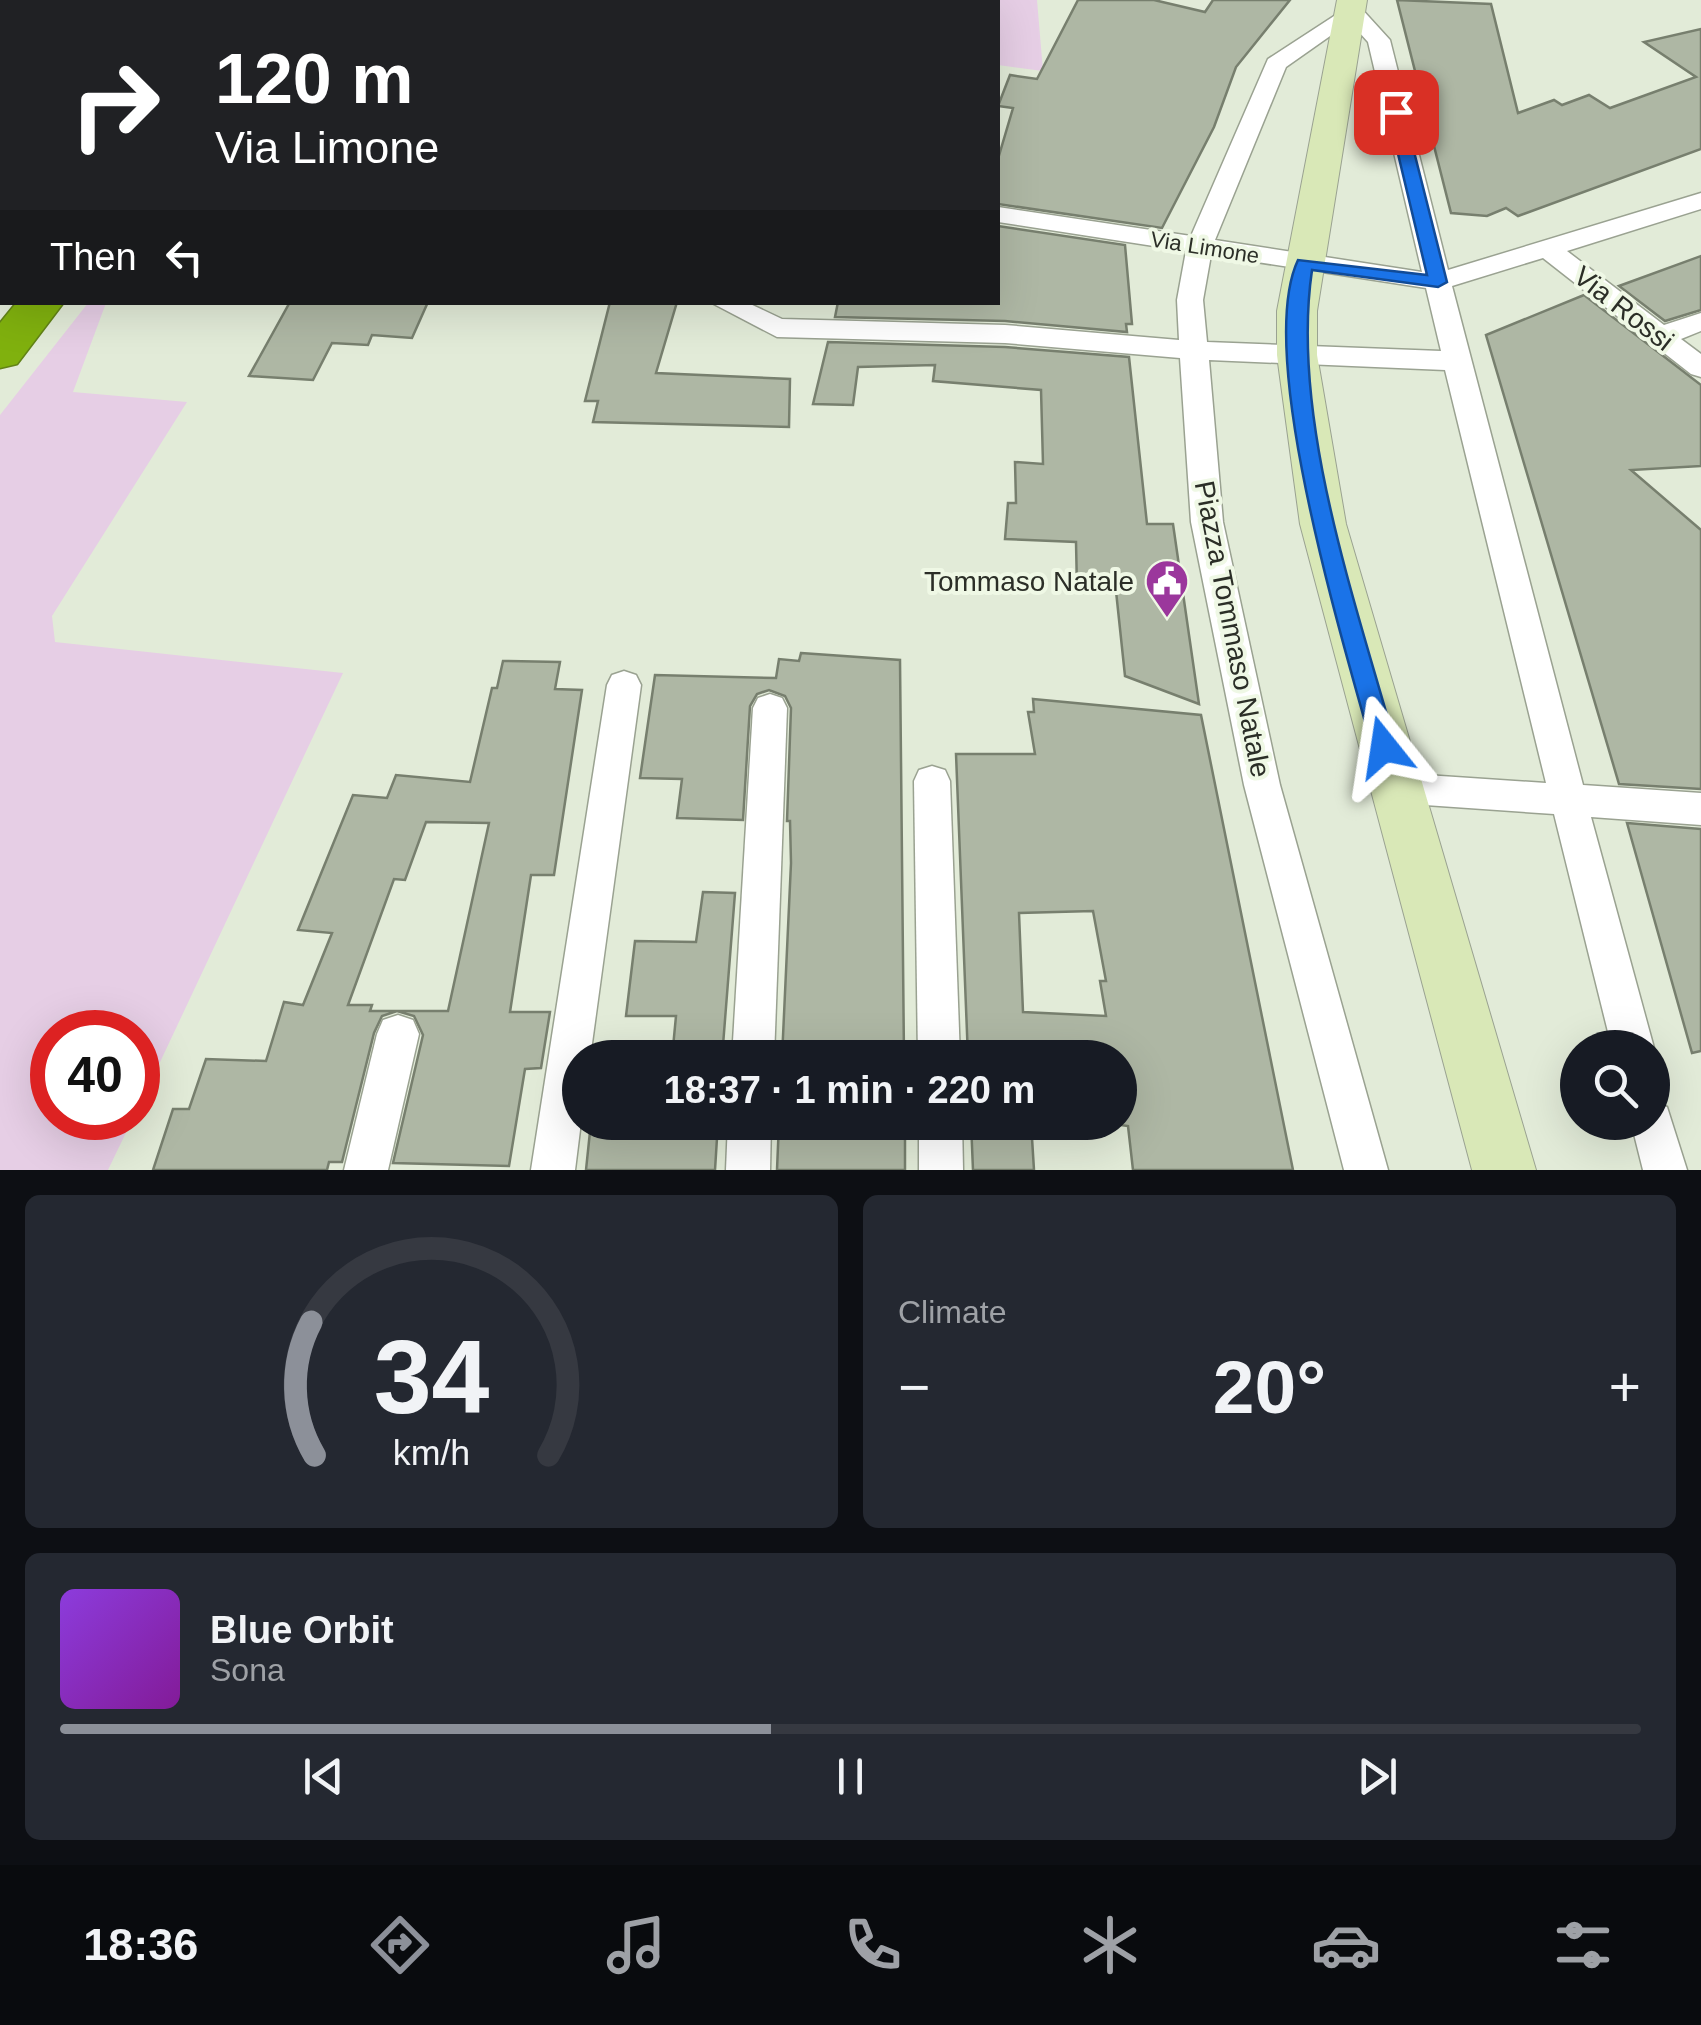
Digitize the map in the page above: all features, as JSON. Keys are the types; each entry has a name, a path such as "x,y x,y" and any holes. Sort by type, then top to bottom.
{"highway":[{"path":"0,352 39,305"}],"street":[{"name":"Piazza Tommaso Natale","path":"1352,5 1276,64 1200,245 1190,300 1207,522 1254,747 1366,1170"},
{"path":"1352,5 1304,264 1297,311 1297,355 1323,524 1504,1170"},
{"path":"1352,5 1379,40 1568,801 1629,1030"},
{"name":"Via Limone","path":"1000,214 1438,282 1701,201"},
{"name":"Via Rossi","path":"1547,248 1701,368"},
{"path":"729,305 778,328 1005,334 1193,350 1457,361"},
{"path":"1662,336 1701,322"},
{"path":"553,1170 624,685"},
{"path":"754,1040 770,708"},
{"path":"932,781 938,1040"},
{"path":"1396,788 1701,809"},
{"path":"366,1170 398,1034"},
{"path":"748,1170 749,1140"},
{"path":"940,1140 941,1170"},
{"path":"1657,1140 1665,1170"}],"shaded area":[{"path":"1000,0 1037,0 1043,71 1000,65"},
{"path":"86,305 105,305 73,392 187,402 52,616 55,642 343,673 160,1062 160,1010 30,1010 30,1140 122,1140 108,1170 0,1170 0,415"}],"building":[{"path":"1078,0 1154,0 1205,12 1213,0 1290,0 1236,67 1214,127 1162,228 1000,204 1000,152 1013,108 1000,106 1000,101 1010,75 1037,79"},
{"path":"1397,0 1491,4 1518,113 1554,100 1562,105 1589,95 1610,108 1696,77 1644,42 1701,29 1701,149 1518,216 1506,208 1487,216 1451,213"},
{"path":"1000,226 1125,245 1132,324 1126,324 1127,332 1005,321 835,317 837,305 1000,305"},
{"path":"1701,256 1701,310 1665,321 1619,286"},
{"path":"1584,295 1701,385 1701,466 1631,470 1701,530 1701,789 1619,784 1486,335"},
{"path":"288,305 427,305 412,338 372,335 368,345 332,343 313,380 249,376"},
{"path":"609,305 676,305 656,373 790,379 789,427 593,422 598,401 585,401"},
{"path":"828,342 1005,347 1129,357 1147,524 1173,524 1199,704 1125,676 1116,591 1077,589 1076,542 1005,539 1008,503 1016,503 1015,462 1043,464 1041,390 933,381 935,365 858,367 853,405 813,404"},
{"path":"801,653 900,660 904,1040 783,1040 791,863 787,821 791,708 785,696 769,690 757,694 750,706 743,820 677,818 682,779 640,778 655,675 776,678 779,659 799,661"},
{"path":"503,661 560,662 555,689 582,690 554,875 531,875 510,1012 550,1012 541,1068 525,1069 509,1166 393,1163 423,1035 414,1016 397,1011 382,1016 374,1033 342,1162 329,1162 327,1170 153,1170 173,1109 189,1109 206,1059 266,1061 284,1002 303,1005 332,933 298,930 353,795 387,798 396,775 470,782 492,688 497,688","holes":["426,822 489,823 448,1011 370,1011 372,1005 348,1005 394,879 405,880"]},
{"path":"1033,699 1201,715 1293,1170 1133,1170 1130,1140 1137,1140 1137,1040 967,1040 956,754 1035,754 1028,712 1034,712","holes":["1093,911 1106,981 1100,981 1106,1016 1023,1012 1019,913"]},
{"path":"1627,823 1701,829 1701,1051 1692,1053"},
{"path":"703,892 735,893 723,1040 674,1040 676,1016 626,1016 635,941 696,942"},
{"path":"589,1140 717,1140 715,1170 586,1170"},
{"path":"778,1140 905,1140 905,1170 777,1170"},
{"path":"972,1140 1032,1140 1034,1170 973,1170"}],"place":[{"name":"Tommaso Natale","path":"1167,619"}],"route":[{"path":"1384,747 1323,524 1297,355 1297,311 1304,264 1438,282 1396,112"}]}
